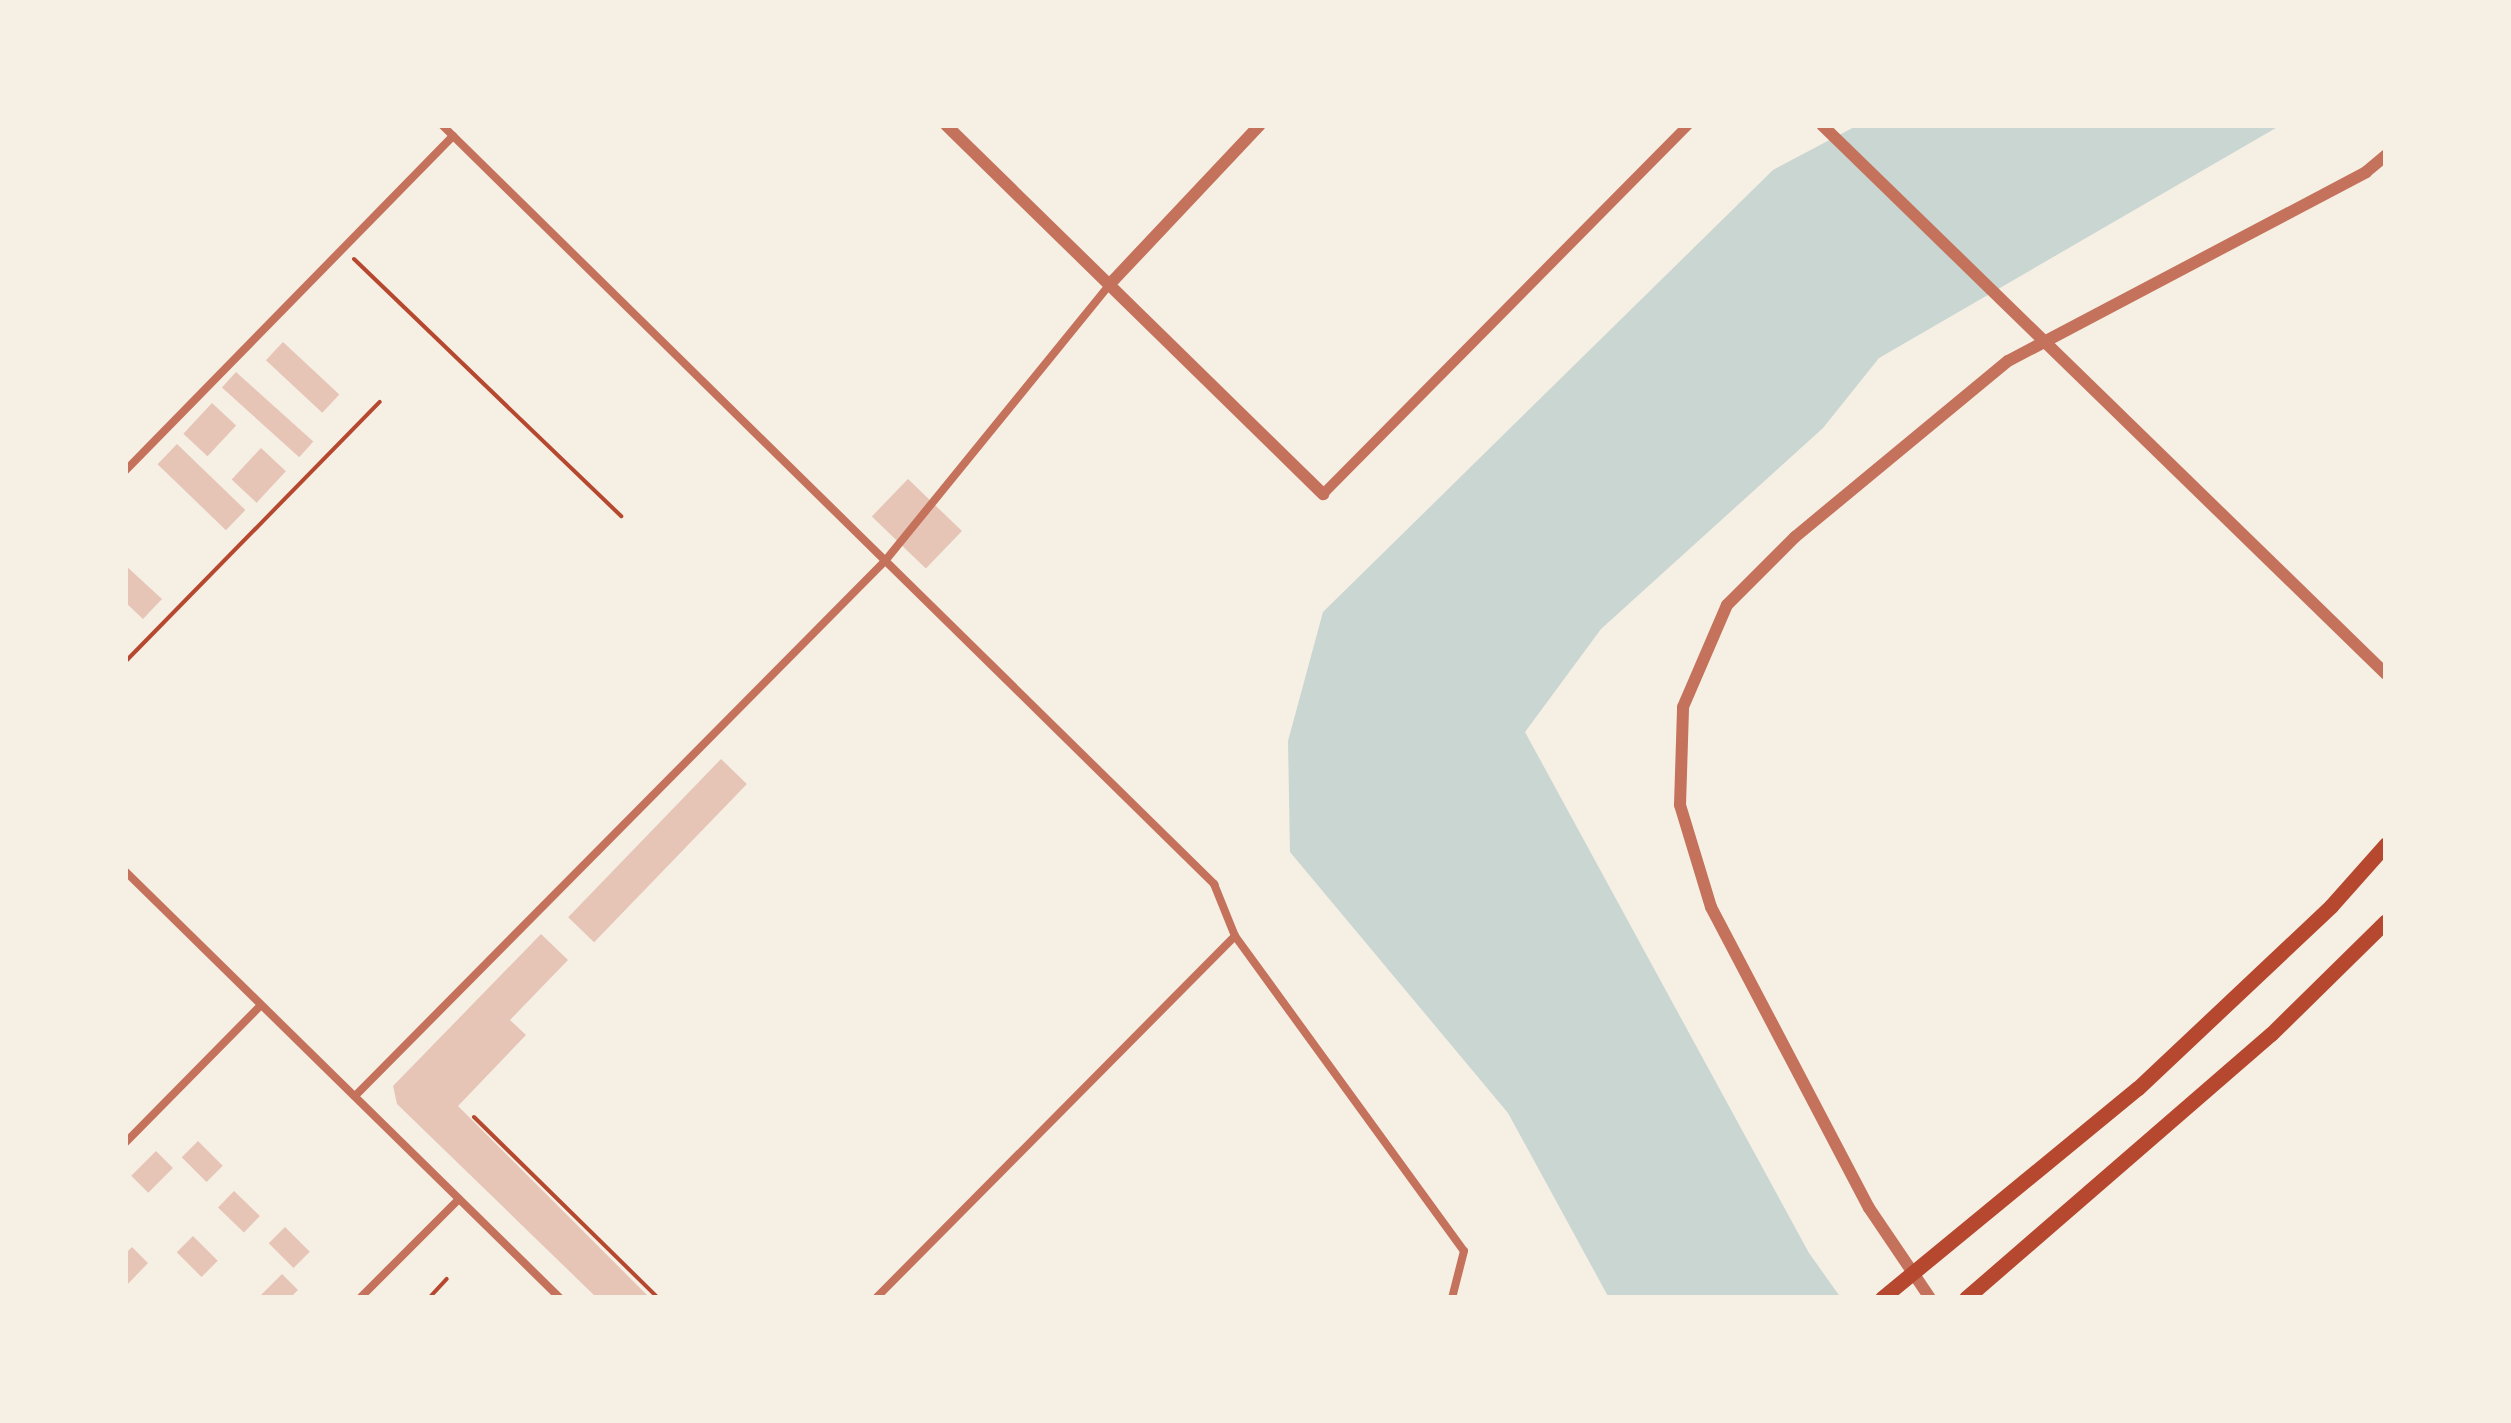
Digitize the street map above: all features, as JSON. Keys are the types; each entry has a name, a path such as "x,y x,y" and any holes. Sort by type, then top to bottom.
{"main road":[{"path":"1882,1298 2226,1008 2386,844"},
{"path":"1966,1298 2271,1034 2386,921"}],"street":[{"path":"442,125 1214,884 1234,936 1464,1250 1452,1298"},
{"path":"946,125 1323,494 1688,125"},
{"path":"355,1096 885,561 1109,285 1260,125"},
{"path":"1822,125 2386,674"},
{"path":"125,471 453,136"},
{"path":"1930,1298 1869,1208 1712,907 1680,804 1683,706 1727,605 1856,486 2008,361 2366,172 2386,155"},
{"path":"125,871 560,1298"},
{"path":"876,1298 1234,936"},
{"path":"125,1143 260,1006"},
{"path":"360,1298 459,1199"}],"path":[{"path":"343,249 621,516"},
{"path":"125,662 380,402"},
{"path":"474,1116 658,1298"},
{"path":"429,1298 447,1280"}],"shaded area":[{"path":"1858,125 2281,125 1879,358 1823,428 1601,629 1525,732 1809,1253 1841,1298 1609,1298 1508,1113 1290,852 1288,741 1323,612 1773,170"}],"building":[{"path":"283,342 339,395 322,413 266,360"},
{"path":"236,372 313,442 299,457 222,388"},
{"path":"212,403 236,426 207,456 183,434"},
{"path":"177,444 245,510 226,530 158,464"},
{"path":"261,448 286,471 257,503 232,479"},
{"path":"908,479 962,531 926,569 872,516"},
{"path":"125,565 162,599 143,619 125,602"},
{"path":"721,759 747,784 594,942 568,917"},
{"path":"541,934 568,960 510,1020 526,1035 458,1106 650,1298 597,1298 397,1104 393,1086"},
{"path":"198,1141 223,1166 206,1182 182,1157"},
{"path":"156,1151 173,1168 148,1193 131,1176"},
{"path":"234,1191 260,1216 244,1233 218,1208"},
{"path":"285,1227 310,1252 293,1268 269,1243"},
{"path":"193,1236 218,1261 201,1277 177,1252"},
{"path":"132,1247 148,1263 125,1287 125,1254"},
{"path":"282,1274 298,1290 290,1298 258,1298"}]}
